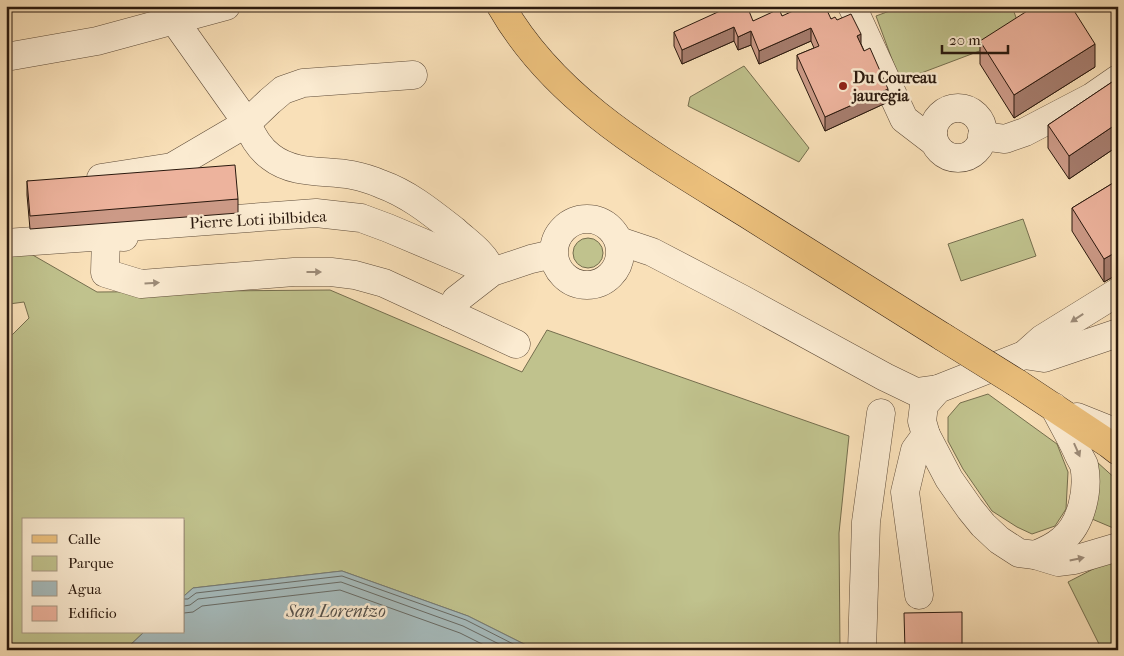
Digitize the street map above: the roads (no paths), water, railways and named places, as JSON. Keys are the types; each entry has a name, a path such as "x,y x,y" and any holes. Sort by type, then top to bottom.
{"main road":[{"path":"501,6 522,38 547,69 576,97 628,138 1054,407 1118,451"}],"street":[{"path":"6,57 97,41 226,6"},
{"path":"852,6 904,119 934,142 945,154 961,158 969,156 980,144 982,128 979,120 974,114 958,108 943,112 937,118 934,126 934,142"},
{"path":"174,20 247,123 252,135 271,158 284,165 303,170 352,175 405,194 431,212 476,249 487,261 487,276"},
{"path":"94,178 172,167 247,123 283,90 303,83 413,75"},
{"path":"982,136 1005,139 1025,132 1092,97 1118,79"},
{"path":"586,218 606,224 614,232 619,241 621,253 613,274 604,281 593,285 581,285 570,281 562,274 553,254 554,243 559,233 575,220 586,218"},
{"name":"Pierre Loti ibilbidea","path":"6,243 106,236 120,238 316,224 358,228 384,236 487,276"},
{"path":"106,236 105,273 141,284 294,272 331,272 384,283 516,344"},
{"path":"619,241 652,252 916,392 938,389 1024,355 1042,339 1118,292"},
{"path":"449,313 456,300 487,276 531,259 553,254"},
{"path":"1024,355 1044,358 1118,333"},
{"path":"938,389 924,405 922,422 926,436 949,479 970,509 983,525 1000,540 1020,553 1036,555 1058,562 1074,560 1118,547"},
{"path":"1054,407 1107,429 1118,431"},
{"path":"1036,555 1064,539 1073,528 1082,508 1085,486 1084,465 1054,407"},
{"path":"862,650 866,522 881,413"},
{"path":"919,595 905,492 915,450 926,436"}],"water":[{"name":"San Lorentzo","path":"342,571 468,616 536,650 125,650 142,634 185,634 185,595 193,588"}],"place":[{"name":"Du Coureau jauregia","path":"843,86"}]}
